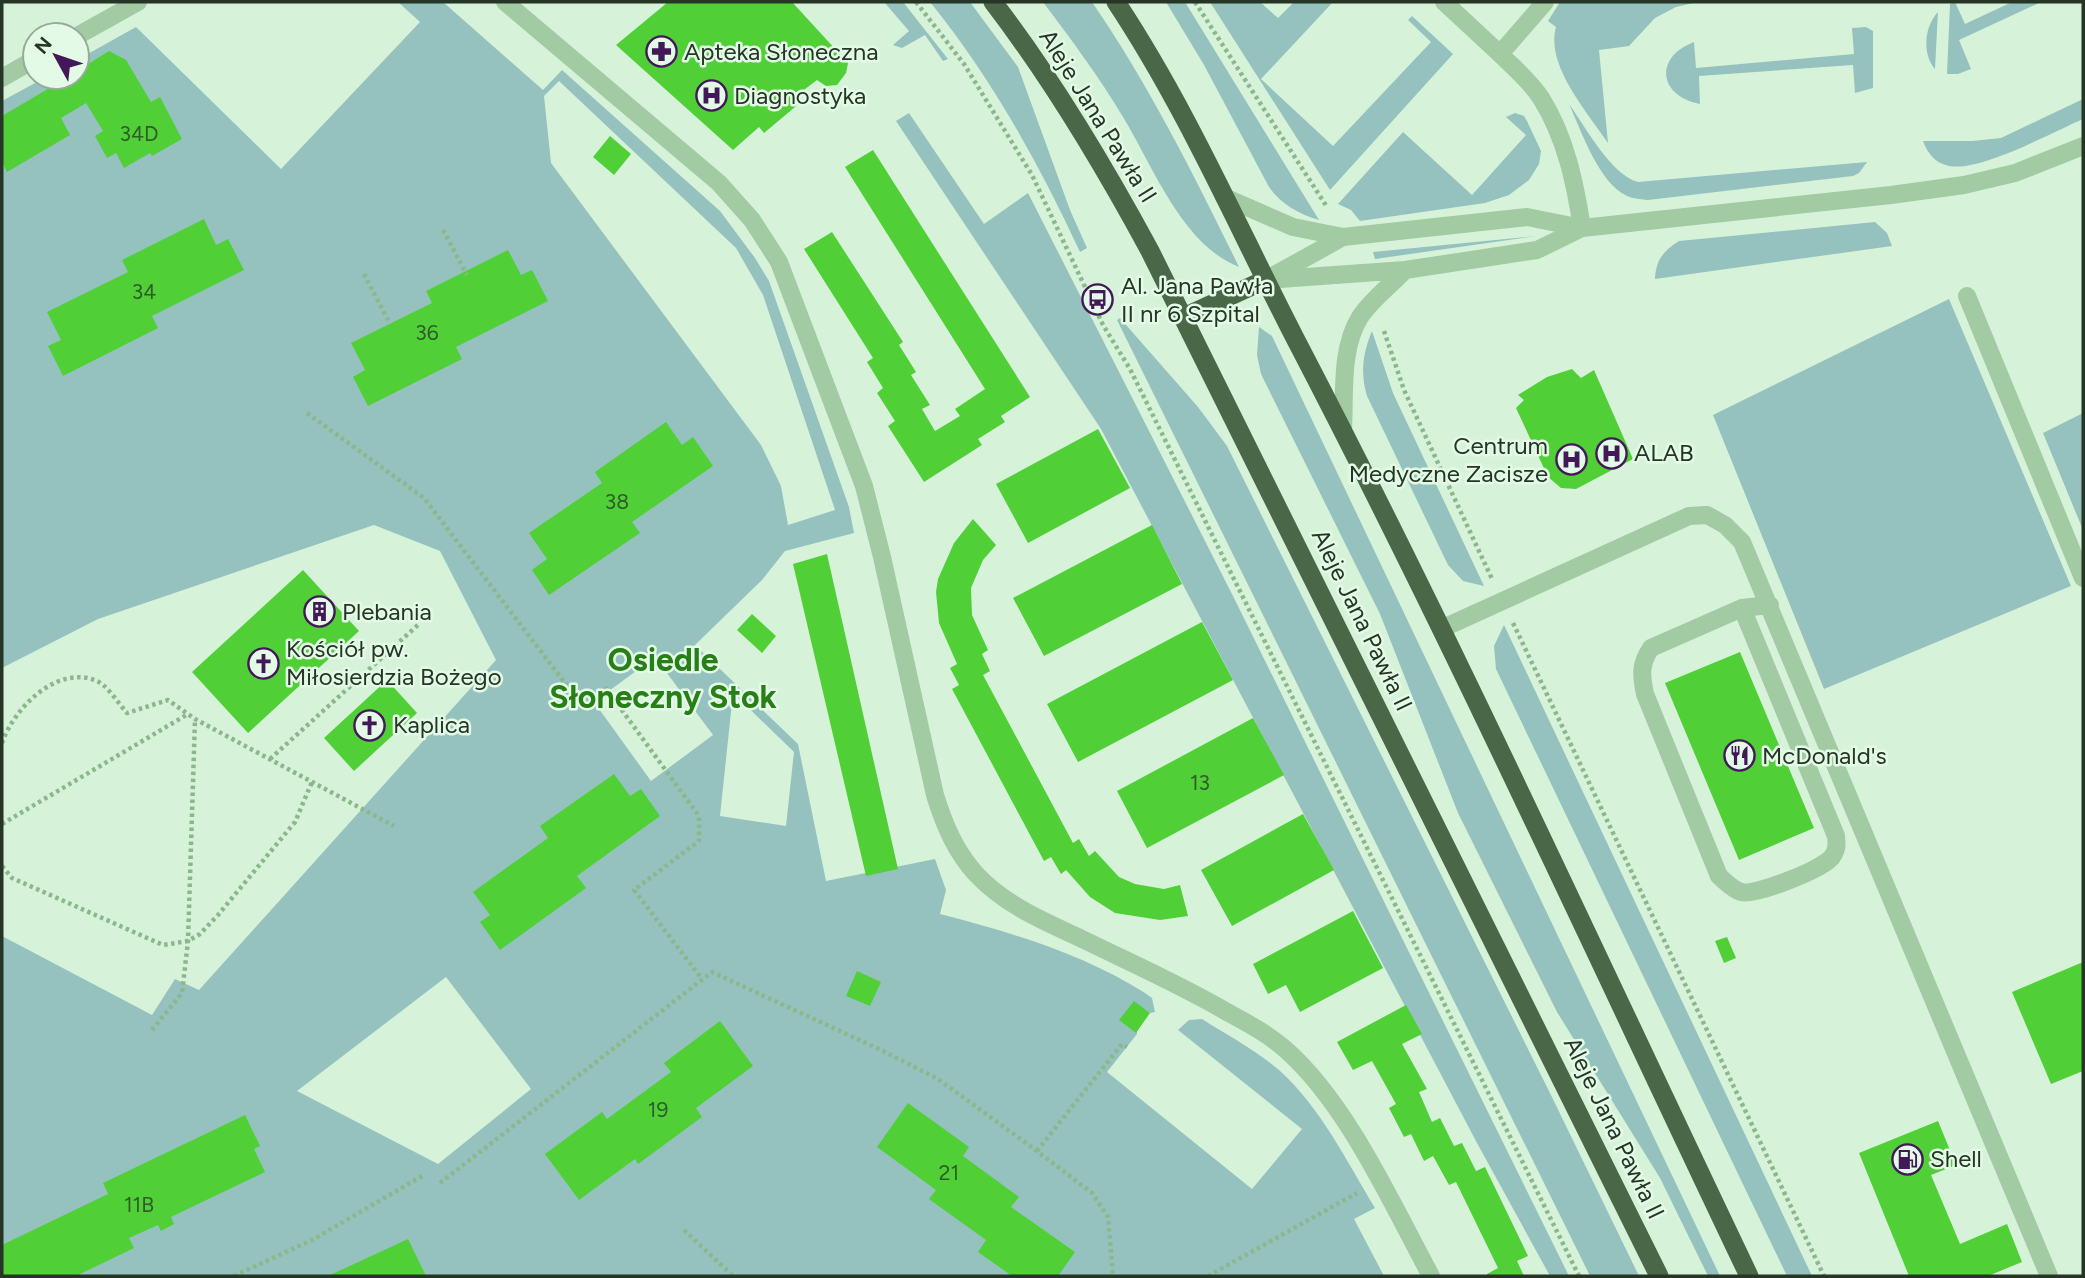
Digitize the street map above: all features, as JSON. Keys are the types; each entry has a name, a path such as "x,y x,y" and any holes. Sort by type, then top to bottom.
{"highway":[{"name":"Aleje Jana Pawła II","path":"993,2 1044,72 1097,154 1184,317 1659,1276"},
{"path":"1116,2 1178,106 1343,430 1441,629 1749,1276"},
{"path":"1184,317 1265,280"}],"lane":[{"path":"91,28 138,2"},
{"path":"505,2 719,183 752,220 779,262 864,486 935,795 948,831 964,859 992,888 1027,913 1184,987 1256,1028 1284,1048 1329,1097 1380,1181 1431,1276"},
{"path":"1444,2 1526,79 1540,98 1573,171 1582,228"},
{"path":"1500,54 1545,2"},
{"path":"2,78 21,67"},
{"path":"1224,197 1293,227 1343,237 1527,217 1582,228 1964,185 2015,173 2083,146"},
{"path":"1265,280 1405,270 1537,250 1582,228"},
{"path":"1265,280 1343,237"},
{"path":"1343,430 1348,354 1352,335 1360,317 1405,270"},
{"path":"1967,296 2083,578"},
{"path":"1441,629 1689,516 1707,515 1725,525 1742,542 2049,1276"},
{"path":"1742,608 1836,836 1837,847 1834,855 1822,866 1755,893 1741,892 1729,886 1719,876 1645,694 1641,676 1642,661 1651,648 1742,608 1770,605"}],"path":[{"path":"916,2 964,64 1032,175 1103,325 1142,394 1578,1276"},
{"path":"1195,2 1332,215"},
{"path":"443,230 467,275"},
{"path":"364,274 390,324"},
{"path":"1382,326 1404,390 1492,580"},
{"path":"307,413 424,498 581,704"},
{"path":"1511,619 1824,1276"},
{"path":"270,759 419,624"},
{"path":"2,743 25,703 52,685 78,676 100,682 127,713 168,700 195,719 394,826"},
{"path":"605,687 699,816 699,841 634,890 702,979"},
{"path":"2,824 188,714"},
{"path":"152,1030 182,993 188,941 195,719"},
{"path":"2,866 12,878 163,945 188,941 200,934 218,915 295,822 312,782"},
{"path":"440,1183 712,972 938,1079 1093,1193 1108,1217 1113,1276"},
{"path":"1037,1151 1122,1044 1127,1047"},
{"path":"234,1276 312,1240 424,1175"},
{"path":"1208,1276 1380,1181"},
{"path":"684,1230 733,1276"}],"shaded area":[{"path":"398,2 443,2 543,90 562,70 720,211 769,281 849,507 854,533 785,551 762,580 695,645 798,744 826,881 935,859 946,890 940,914 993,928 1072,956 1122,979 1152,998 1155,1012 1150,1013 1134,1002 1137,1034 1107,1072 1252,1189 1302,1129 1178,1030 1189,1020 1202,1019 1261,1056 1279,1070 1308,1101 1332,1135 1375,1208 1354,1219 1384,1276 2,1276 2,936 152,1015 175,979 199,990 496,660 440,551 374,525 98,619 2,668 2,101 21,91 91,91 91,52 136,27 281,169 420,22","holes":["559,81 736,248 763,295 835,510 788,525 781,486 761,445 551,163 544,96","655,657 713,735 651,781 594,702","733,693 794,752 786,826 720,816","446,977 531,1089 438,1164 297,1091"]},
{"path":"884,2 903,2 948,59 943,61 925,35 902,48 893,45 909,31"},
{"path":"930,2 970,2 1018,67 1070,210 1087,248 1080,252 1048,186 1012,122 973,60"},
{"path":"1043,2 1092,2 1152,99 1239,267 1219,256 1185,223 1114,102"},
{"path":"1166,2 1185,2 1319,220 1291,208 1269,187 1204,65"},
{"path":"1210,2 1260,2 1278,18 1294,2 1333,2 1261,79 1333,146 1431,42 1408,20 1412,16 1453,54 1330,190"},
{"path":"1560,2 1698,2 1676,7 1655,18 1629,46 1599,50 1608,143 1562,72 1554,42 1556,27 1548,21"},
{"path":"1955,2 1965,24 2012,2 2041,2 1959,40 1971,69 1958,74 1947,74 1950,4"},
{"path":"1938,12 1935,69 1928,56 1926,40 1933,18"},
{"path":"1866,27 1873,31 1873,88 1855,93 1853,65 1699,76 1700,104 1686,100 1676,93 1666,76 1672,57 1694,42 1696,68 1854,54 1852,28"},
{"path":"2083,99 2083,119 2016,150 1979,163 1944,165 1933,157 1923,141 2001,138"},
{"path":"1569,104 1609,160 1628,178 1638,182 1867,162 1859,173 1853,176 1648,200 1634,198 1617,189 1599,168"},
{"path":"909,113 984,224 1028,193 1234,598 1569,1276 1550,1276 1477,1143 1101,429 896,121"},
{"path":"1515,113 1524,116 1541,151 1539,164 1529,180 1509,195 1485,203 1360,221 1351,210 1338,204 1403,132 1472,195 1526,135 1506,117"},
{"path":"1875,222 1887,233 1892,246 1655,279 1661,257 1679,241"},
{"path":"1537,236 1375,259 1373,252"},
{"path":"1949,299 2071,586 1824,689 1713,415"},
{"path":"1120,318 1198,407 1227,446 1639,1276 1590,1276 1117,320"},
{"path":"1259,327 1272,336 1720,1276 1708,1276 1660,1178 1557,1012 1458,813 1380,614 1261,374 1257,355"},
{"path":"1372,331 1393,393 1484,586 1463,581 1448,565 1367,396 1364,363"},
{"path":"2083,413 2083,530 2043,433"},
{"path":"1504,625 1812,1276 1787,1276 1496,669 1494,646"}],"building":[{"path":"668,2 792,2 848,63 846,73 837,85 826,86 817,80 796,96 801,102 764,133 759,127 733,150 616,45"},
{"path":"109,51 126,60 151,102 160,97 182,139 124,168 116,153 107,158 95,136 103,131 86,103 61,118 70,135 7,172 2,162 2,116 44,91 91,91 91,62"},
{"path":"610,136 631,154 614,175 593,157"},
{"path":"873,150 1030,397 1001,416 1005,422 978,439 982,445 924,482 888,426 895,421 877,393 883,388 867,362 873,358 804,249 832,232 903,342 899,345 916,372 911,375 930,405 922,409 935,431 960,416 955,409 985,389 845,167"},
{"path":"204,219 216,245 228,239 244,270 152,316 158,328 63,376 48,346 61,340 47,312 128,272 122,260"},
{"path":"508,250 521,275 532,270 548,301 456,347 462,359 368,406 353,377 365,370 351,343 432,303 426,291"},
{"path":"1572,369 1581,378 1594,370 1633,459 1576,489 1561,488 1548,477 1516,408 1524,400 1518,395 1547,377"},
{"path":"666,422 682,445 693,437 713,466 632,522 640,533 549,595 532,570 547,559 529,533 602,483 595,472"},
{"path":"1098,429 1130,488 1028,543 996,484"},
{"path":"973,519 996,545 983,560 971,588 972,615 988,650 982,654 990,671 983,675 1073,843 1079,839 1089,856 1095,851 1119,877 1135,884 1164,889 1180,885 1188,916 1160,920 1115,913 1090,897 1066,870 1061,874 1051,857 1044,861 952,689 959,685 950,668 957,664 939,623 936,592 938,579 954,543"},
{"path":"1152,525 1182,584 1044,656 1013,598"},
{"path":"827,554 898,869 866,876 793,564"},
{"name":"Kościół pw. Miłosierdzia Bożego","path":"303,570 359,631 248,733 192,672"},
{"path":"752,614 776,636 762,653 737,630"},
{"path":"1202,622 1233,680 1078,762 1047,704"},
{"name":"McDonald's","path":"1740,652 1814,828 1739,860 1665,683"},
{"name":"Kaplica","path":"387,680 417,713 354,771 324,738"},
{"path":"1253,718 1284,775 1147,848 1117,791"},
{"path":"614,774 630,796 641,789 660,816 577,876 586,888 500,950 480,922 490,915 473,892 548,838 540,826"},
{"path":"1303,814 1334,870 1232,926 1201,870"},
{"path":"1353,911 1383,968 1300,1012 1286,985 1268,994 1253,964"},
{"path":"1727,937 1736,958 1724,963 1715,941"},
{"path":"2083,962 2083,1071 2051,1084 2012,992"},
{"path":"857,971 881,982 870,1006 846,996"},
{"path":"1134,1001 1150,1013 1136,1033 1119,1020"},
{"path":"1406,1005 1422,1034 1402,1044 1427,1089 1419,1092 1432,1122 1440,1118 1454,1146 1462,1143 1476,1171 1485,1167 1528,1256 1517,1261 1524,1276 1488,1276 1487,1274 1498,1268 1456,1182 1449,1185 1433,1156 1424,1161 1411,1134 1404,1137 1389,1108 1396,1104 1372,1061 1353,1070 1337,1042"},
{"path":"720,1021 753,1066 696,1108 702,1117 638,1164 635,1159 579,1200 545,1154 602,1112 607,1119 671,1072 664,1063"},
{"path":"908,1103 969,1147 963,1156 1019,1197 1011,1207 1075,1252 1058,1276 1012,1276 978,1252 986,1240 929,1199 936,1190 877,1147"},
{"path":"245,1115 260,1146 254,1149 265,1172 171,1217 174,1224 161,1231 158,1225 129,1238 134,1248 76,1276 2,1276 2,1245 108,1194 103,1183"},
{"path":"1938,1121 1956,1165 1931,1175 1960,1244 2007,1224 2022,1262 1988,1276 1909,1276 1859,1153"},
{"path":"408,1239 426,1276 328,1276"}],"place":[{"name":"Apteka Słoneczna","path":"661,52"},
{"name":"Diagnostyka","path":"711,96"},
{"name":"Al. Jana Pawła II nr 6 Szpital","path":"1098,300"},
{"name":"ALAB","path":"1611,453"},
{"name":"Centrum Medyczne Zacisze","path":"1571,460"},
{"name":"Plebania","path":"319,612"},
{"name":"Kościół pw. Miłosierdzia Bożego","path":"263,663"},
{"name":"Kaplica","path":"370,725"},
{"name":"McDonald's","path":"1739,756"},
{"name":"Shell","path":"1907,1159"}],"district":[{"name":"Osiedle Słoneczny Stok","path":"663,678"}]}
